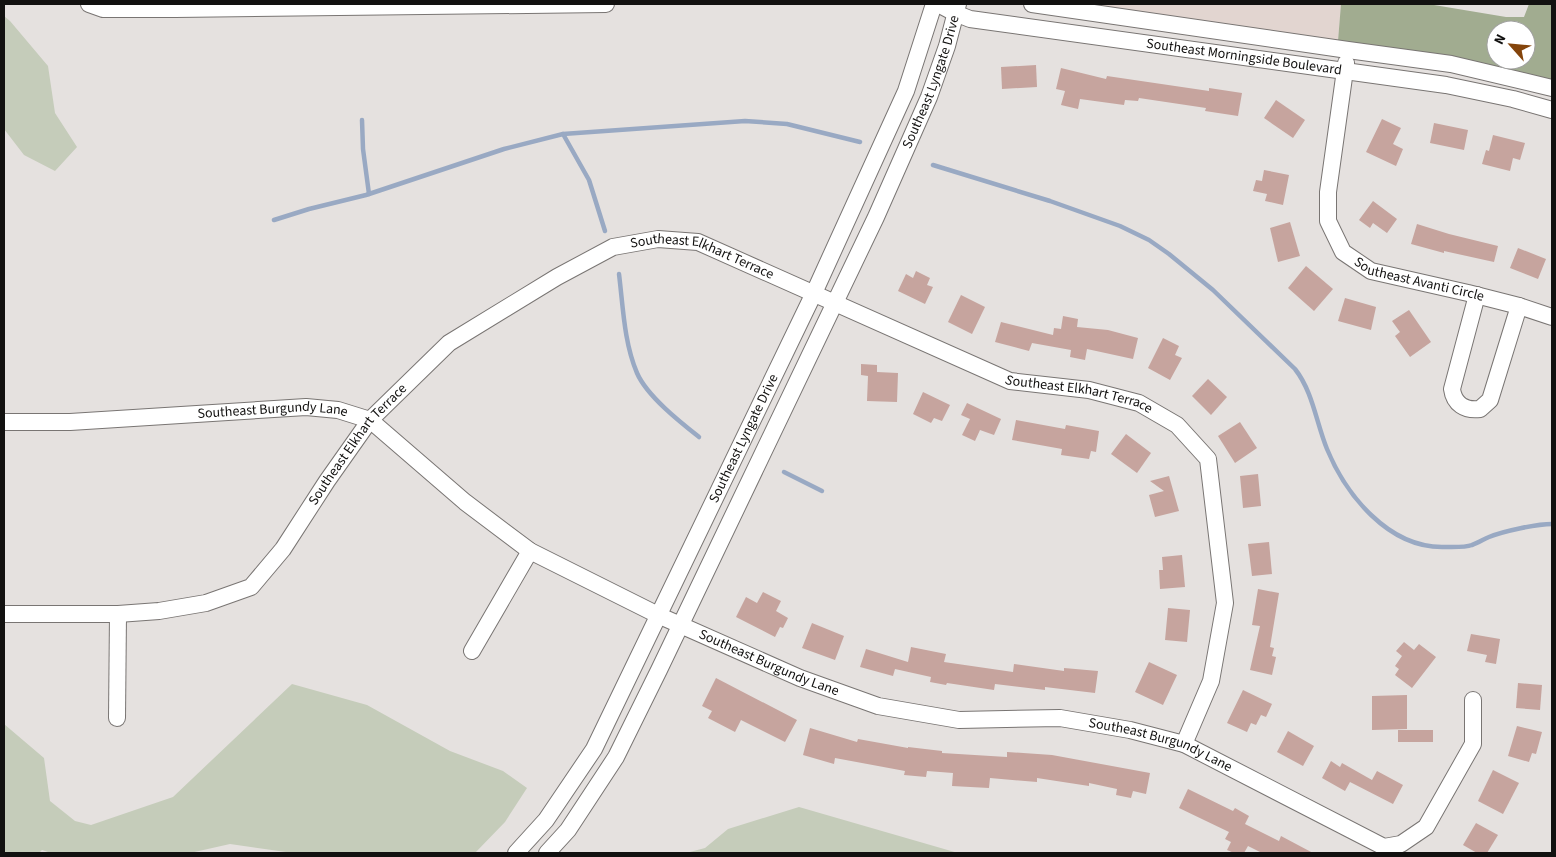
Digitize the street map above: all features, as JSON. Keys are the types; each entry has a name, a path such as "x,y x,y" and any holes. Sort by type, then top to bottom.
{"street":[{"path":"89,4 103,9 606,4"},
{"name":"Southeast Lyngate Drive","path":"516,853 546,820 594,750 660,616 814,293 906,91 934,4"},
{"name":"Southeast Morningside Boulevard","path":"938,4 956,9 970,19 1446,85 1513,99 1552,110"},
{"name":"Southeast Morningside Boulevard","path":"1032,4 1451,64 1552,88"},
{"name":"Southeast Lyngate Drive","path":"547,853 568,830 616,757 681,625 876,217 929,97 947,46 956,9"},
{"path":"1148,44 1152,22"},
{"name":"Southeast Avanti Circle","path":"1348,50 1328,192 1328,221 1343,252 1370,271 1477,295 1552,317"},
{"name":"Southeast Elkhart Terrace","path":"4,614 118,614 158,611 206,603 251,587 284,548 327,481 370,420 449,343 557,277 613,247 658,239 698,242 1010,381 1089,390 1139,403 1177,425 1208,459 1225,603 1212,681 1184,744"},
{"path":"1477,295 1452,389 1453,398 1467,408 1480,409 1490,400 1519,306"},
{"name":"Southeast Burgundy Lane","path":"4,422 70,422 306,406 338,410 370,420 465,502 530,551 660,616 800,678 878,706 959,720 1060,718 1130,730 1184,744 1384,847 1401,844 1426,827 1473,744 1473,700"},
{"path":"472,651 530,551"},
{"path":"117,718 118,614"}],"shaded area":[{"path":"1081,4 1341,4 1338,41"}],"green space":[{"path":"1341,4 1428,4 1506,17 1524,17 1529,4 1552,4 1552,80 1509,70 1536,70 1536,20 1486,20 1486,65 1452,57 1338,41"},
{"path":"4,16 48,66 55,113 77,147 55,171 24,155 4,129"},
{"path":"292,684 367,705 450,751 503,771 527,788 505,822 475,853 293,853 230,844 190,853 51,853 42,850 39,853 4,853 4,724 44,758 50,801 75,821 91,825 173,797"},
{"path":"799,807 958,853 686,853 705,848 728,829"}],"building":[{"path":"1036,65 1037,87 1002,89 1001,67"},
{"path":"1061,68 1106,79 1107,76 1209,91 1209,88 1242,93 1238,116 1205,111 1206,108 1139,98 1138,101 1125,100 1124,105 1080,99 1078,109 1061,105 1065,91 1056,89"},
{"path":"1276,100 1305,120 1293,138 1264,118"},
{"path":"1382,119 1401,128 1393,144 1403,149 1396,166 1366,152"},
{"path":"1434,123 1468,130 1464,150 1430,143"},
{"path":"1493,135 1525,143 1520,160 1513,158 1510,171 1482,164 1486,150 1489,151"},
{"path":"1264,170 1289,175 1283,205 1265,201 1267,194 1253,191 1256,180 1262,181"},
{"path":"1373,201 1397,219 1387,233 1373,223 1370,228 1359,220"},
{"path":"1290,222 1300,256 1278,262 1270,228"},
{"path":"1417,224 1498,246 1494,262 1444,251 1444,253 1411,244"},
{"path":"1518,248 1546,259 1538,279 1510,268"},
{"path":"1306,266 1333,289 1314,311 1288,288"},
{"path":"916,271 930,278 927,285 933,287 925,304 898,291 906,274 913,278"},
{"path":"961,295 985,307 972,334 948,322"},
{"path":"1345,298 1376,307 1371,330 1338,321"},
{"path":"1409,310 1431,342 1410,357 1395,336 1400,332 1392,321"},
{"path":"1063,316 1078,319 1077,327 1108,330 1138,338 1133,359 1087,349 1085,360 1070,357 1071,350 1032,343 1029,351 995,342 1001,322 1053,335 1054,328 1061,329"},
{"path":"1163,338 1179,346 1175,355 1182,358 1170,380 1148,368"},
{"path":"861,364 877,365 877,372 898,373 897,402 867,401 868,376 861,375"},
{"path":"1208,379 1227,397 1211,415 1192,396"},
{"path":"923,392 950,405 942,421 934,418 931,423 913,414"},
{"path":"967,403 1001,419 994,435 980,430 975,441 962,435 970,419 961,415"},
{"path":"1016,420 1065,429 1066,425 1099,431 1096,452 1091,451 1089,459 1061,455 1062,449 1012,440"},
{"path":"1240,422 1257,448 1235,463 1218,436"},
{"path":"1126,434 1151,453 1137,473 1111,454"},
{"path":"1258,474 1261,506 1243,508 1240,476"},
{"path":"1169,476 1179,511 1155,517 1149,495 1164,491 1150,481"},
{"path":"1269,542 1272,574 1252,576 1248,544"},
{"path":"1182,555 1185,587 1160,589 1159,570 1163,570 1162,557"},
{"path":"1258,589 1279,593 1270,647 1274,648 1272,656 1276,657 1272,675 1250,670 1260,626 1252,625"},
{"path":"763,592 781,601 776,611 788,618 783,628 780,627 775,637 736,617 746,597 757,603"},
{"path":"1168,608 1190,610 1187,642 1165,640"},
{"path":"812,623 844,636 835,660 802,648"},
{"path":"1471,634 1500,639 1496,664 1485,662 1487,655 1467,651"},
{"path":"1404,642 1414,650 1419,644 1436,657 1412,688 1395,675 1399,669 1395,666 1402,656 1396,651"},
{"path":"911,647 946,654 944,662 1013,672 1014,664 1064,671 1064,668 1098,671 1095,693 995,684 994,690 947,683 946,685 930,682 931,677 895,669 893,676 860,667 866,649 908,662"},
{"path":"1149,662 1177,675 1163,705 1135,692"},
{"path":"716,678 797,720 785,742 741,720 735,732 708,718 712,711 702,706"},
{"path":"1518,683 1542,685 1540,710 1516,708"},
{"path":"1243,690 1272,704 1266,717 1261,715 1256,725 1251,723 1247,732 1227,723"},
{"path":"1407,695 1407,729 1372,730 1372,696"},
{"path":"1517,726 1542,732 1536,754 1532,753 1529,762 1508,756"},
{"path":"810,728 857,742 858,739 908,748 942,751 942,753 1007,757 1007,752 1052,755 1150,773 1146,794 1133,791 1131,798 1116,795 1117,789 1089,783 1089,786 1037,778 1037,782 990,778 989,788 952,786 953,773 927,771 926,777 904,775 905,771 835,758 834,764 803,755"},
{"path":"1398,730 1433,730 1433,742 1398,742"},
{"path":"1288,731 1314,746 1303,766 1277,752"},
{"path":"1331,761 1340,767 1342,763 1372,780 1377,771 1403,785 1393,804 1350,782 1345,791 1322,778"},
{"path":"1493,770 1519,783 1503,814 1478,801"},
{"path":"1188,789 1233,811 1235,808 1249,816 1245,824 1279,841 1281,836 1313,853 1262,853 1248,846 1244,853 1234,853 1227,850 1231,842 1225,839 1229,832 1179,808"},
{"path":"1476,823 1498,835 1487,853 1477,853 1463,845"}],"waterway":[{"path":"362,120 363,149 369,194"},
{"path":"274,220 366,195 504,149 563,134 745,121 787,124 860,142"},
{"path":"563,134 589,180 605,231"},
{"path":"933,165 1050,201 1120,226 1149,240 1169,254 1213,290 1295,369 1306,387 1327,449 1345,484 1371,515 1387,528 1404,538 1422,545 1461,547 1472,545 1489,537 1512,530 1552,524"},
{"path":"619,274 629,349 637,373 648,391 699,437"},
{"path":"784,472 822,491"}]}
